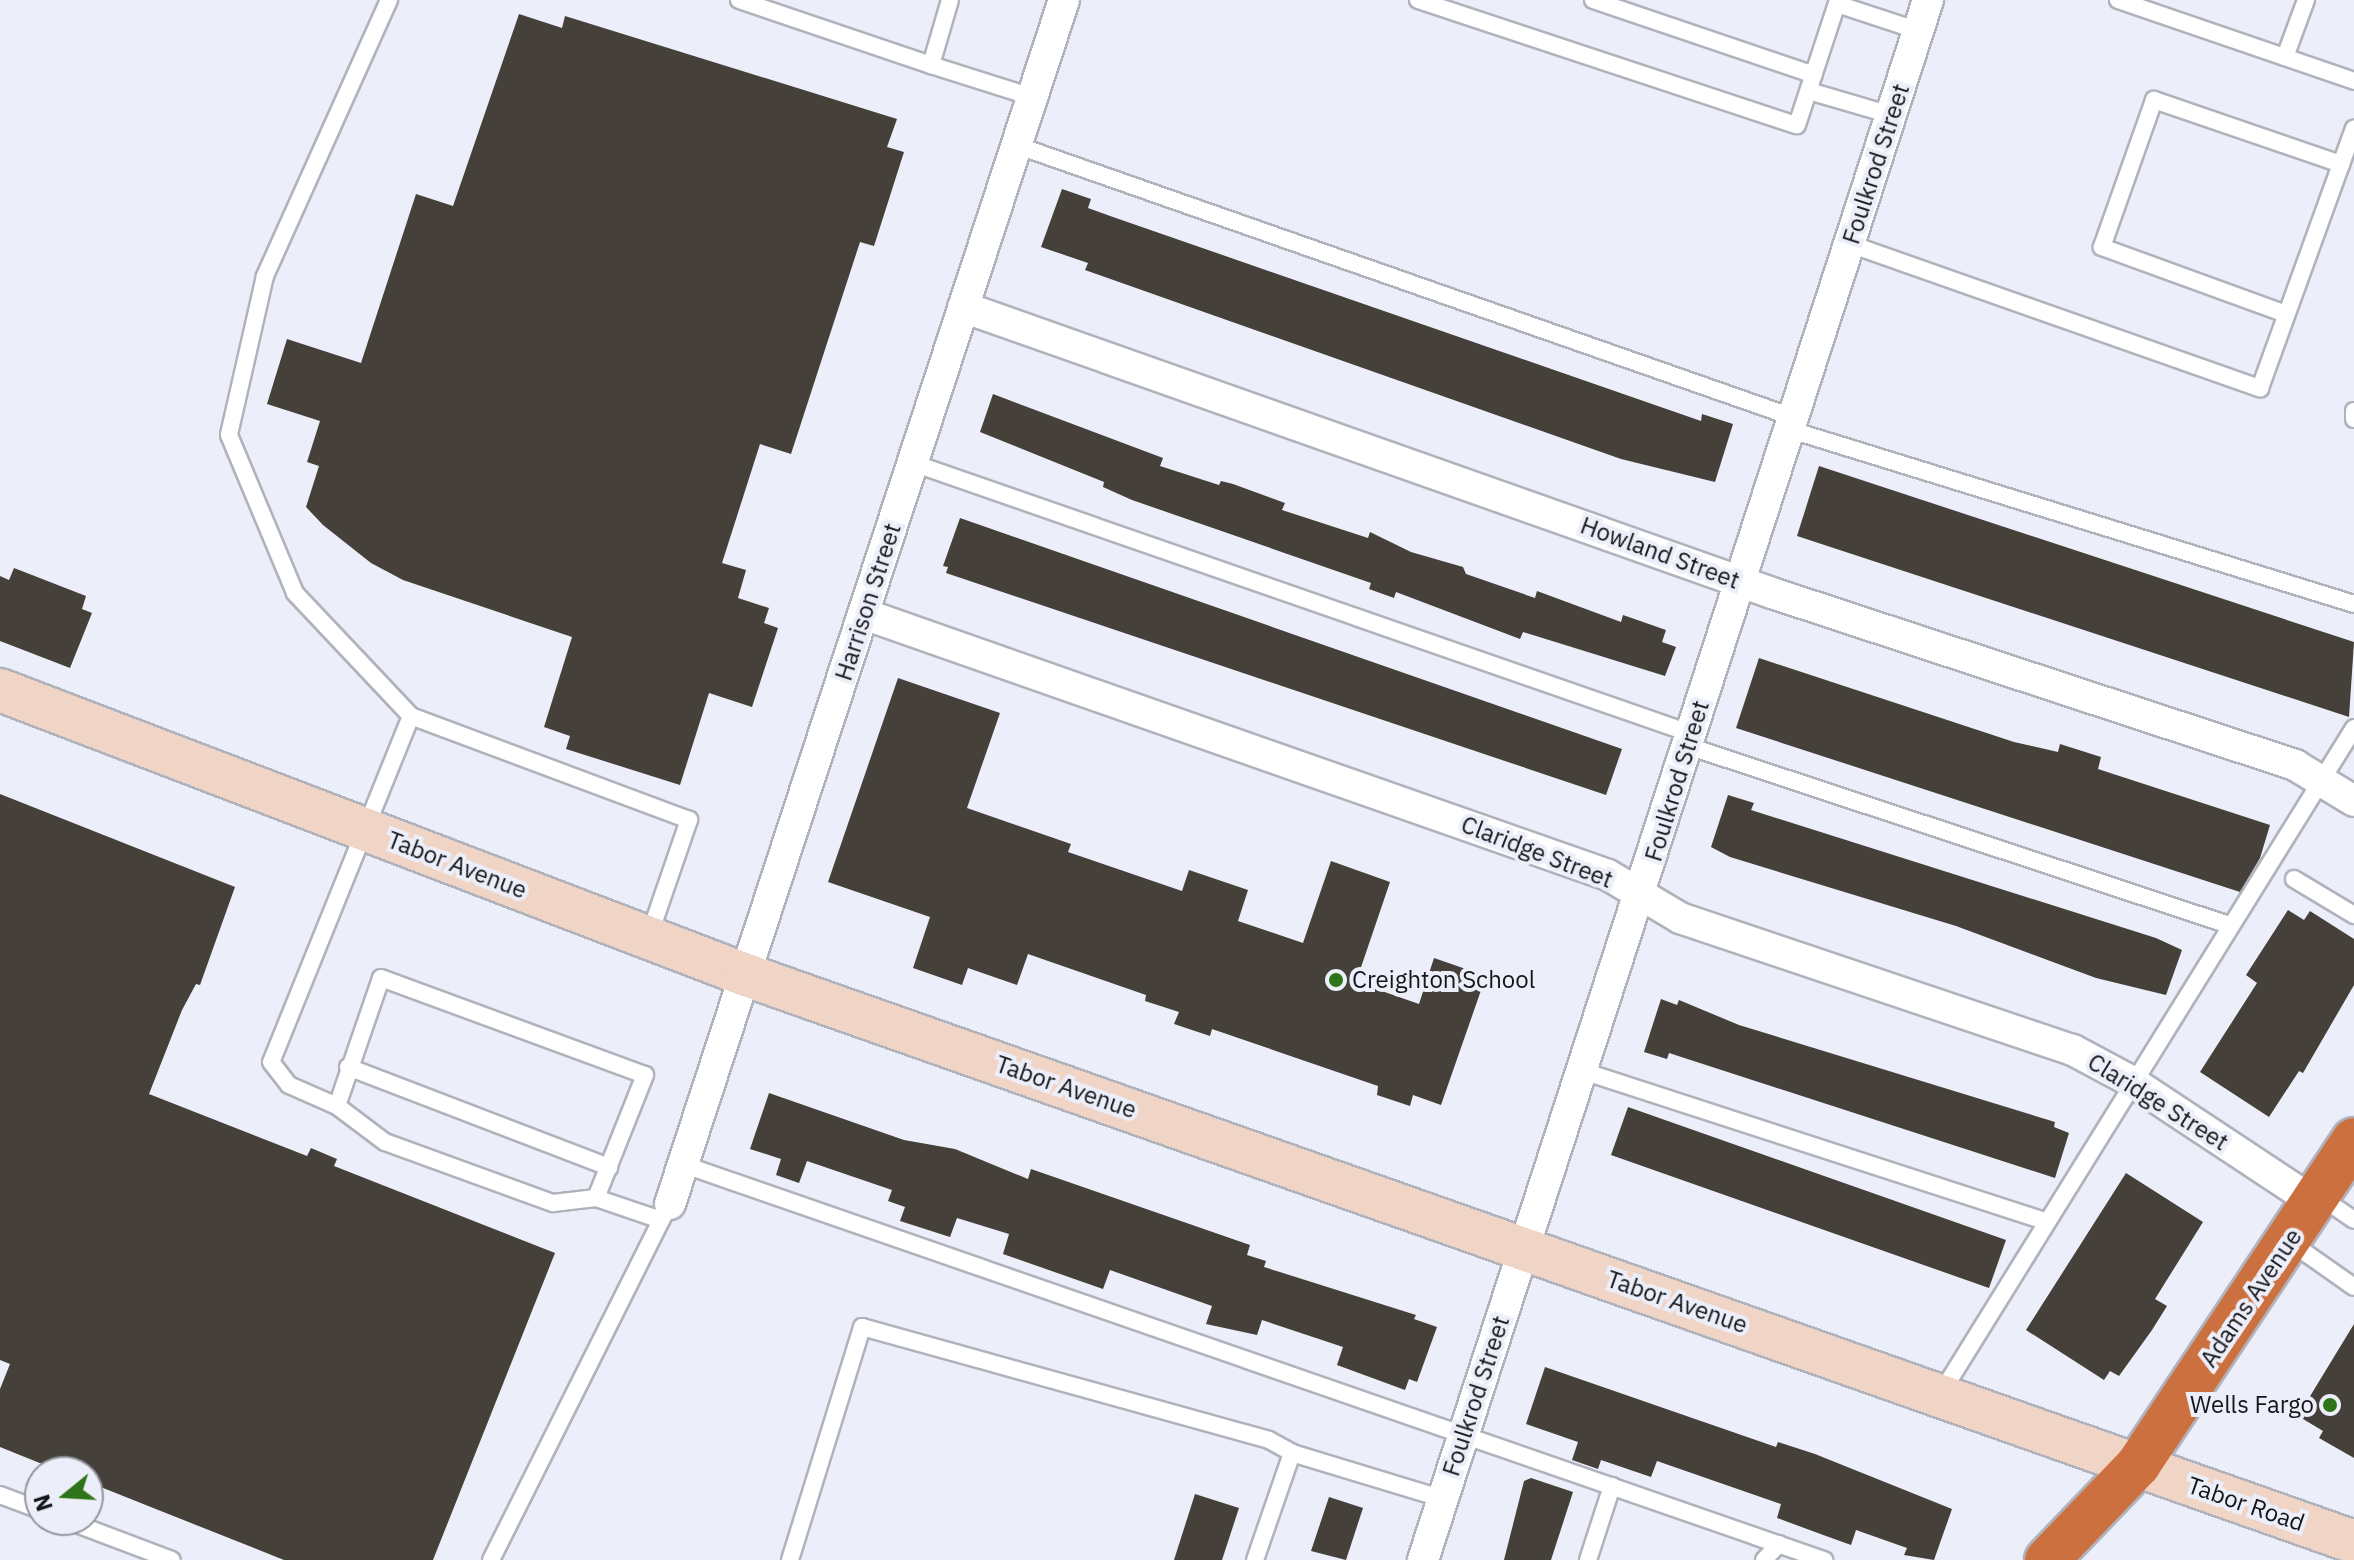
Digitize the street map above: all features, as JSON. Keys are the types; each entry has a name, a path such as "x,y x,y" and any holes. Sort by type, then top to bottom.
{"highway":[{"name":"Adams Avenue","path":"2047,1560 2138,1465 2289,1241 2329,1206 2354,1140"}],"street":[{"name":"Harrison Street","path":"666,1212 685,1165 1064,0"},
{"name":"Foulkrod Street","path":"1423,1560 1580,1070 1642,896 1928,0"},
{"name":"Howland Street","path":"963,307 1742,581 2321,778 2354,801"},
{"name":"Claridge Street","path":"864,614 1608,875 1680,918 2073,1050 2131,1081 2329,1206"},
{"name":"Tabor Avenue","path":"0,690 746,975 2138,1465"},
{"name":"Tabor Road","path":"2138,1465 2354,1542"}],"lane":[{"path":"389,0 265,276 229,435 295,593 411,716 689,820 648,938"},
{"path":"739,0 1032,97"},
{"path":"931,65 950,0"},
{"path":"1593,0 1891,115"},
{"path":"2118,0 2354,81"},
{"path":"2285,57 2306,0"},
{"path":"1422,1 1797,125 1838,2 1919,31"},
{"path":"2286,314 2102,247 2154,100 2341,164"},
{"path":"1850,244 2260,388 2354,129"},
{"path":"1016,145 1793,424 2354,604"},
{"path":"2354,411 2354,419"},
{"path":"913,463 1690,740 2229,925"},
{"path":"411,716 271,1062 289,1085 337,1106 385,1142 553,1203 596,1198 666,1212 491,1560"},
{"path":"1940,1395 2131,1081 2354,728"},
{"path":"2294,879 2354,915"},
{"path":"337,1106 381,978 645,1075 596,1198"},
{"path":"348,1067 609,1167"},
{"path":"1580,1070 2045,1221"},
{"path":"685,1165 1824,1560"},
{"path":"2289,1241 2354,1287"},
{"path":"790,1560 862,1327 1269,1440 1292,1453 1443,1499"},
{"path":"1255,1560 1292,1453"},
{"path":"1588,1560 1612,1486"},
{"path":"0,1495 24,1504"},
{"path":"104,1534 172,1560"},
{"path":"1764,1560 1779,1544"}],"building":[{"path":"519,14 562,28 565,16 897,119 887,147 904,152 874,246 860,242 791,454 760,444 722,563 746,570 738,598 769,608 764,623 778,628 752,707 709,693 680,785 566,749 570,736 544,727 572,637 403,580 371,563 323,525 306,507 319,466 307,462 320,421 267,404 287,339 361,363 416,194 453,206"},
{"path":"1062,189 1091,199 1088,208 1113,217 1701,421 1702,414 1733,424 1715,482 1621,459 1085,270 1088,263 1041,247"},
{"path":"993,394 1163,458 1160,466 1219,485 1221,481 1233,484 1285,503 1282,510 1368,538 1370,532 1411,552 1463,567 1466,574 1535,598 1537,591 1621,622 1623,615 1666,630 1662,642 1676,647 1665,676 1523,632 1520,639 1396,592 1394,598 1369,589 1371,583 1132,500 1103,487 1104,482 980,432"},
{"path":"1819,466 2354,642 2349,717 1797,536"},
{"path":"960,518 1622,749 1606,795 946,573 948,567 943,566"},
{"path":"14,568 86,596 82,609 92,613 70,668 0,641 0,576 9,580"},
{"path":"1759,658 2014,742 2058,752 2060,744 2101,757 2098,769 2270,825 2260,858 2240,892 1736,728"},
{"path":"898,678 1000,713 967,808 1071,844 1068,852 1182,891 1189,870 1248,890 1238,921 1303,943 1331,861 1390,882 1356,982 1419,1004 1434,958 1486,976 1441,1105 1413,1095 1410,1106 1377,1095 1378,1086 1212,1029 1210,1036 1174,1024 1179,1012 1145,1001 1146,995 1028,954 1017,985 968,968 962,985 913,968 930,917 828,882"},
{"path":"0,794 235,887 200,985 196,984 182,1010 149,1094 307,1156 311,1148 337,1159 334,1166 555,1253 433,1560 284,1560 104,1488 104,1456 24,1457 0,1447 0,1389 10,1364 0,1360"},
{"path":"1728,795 1754,803 1751,810 2156,938 2182,950 2166,995 2096,978 1956,926 1730,857 1711,847"},
{"path":"2288,910 2304,920 2310,911 2354,939 2354,985 2303,1073 2299,1071 2269,1117 2200,1072 2257,983 2246,975"},
{"path":"1661,999 1677,1005 1679,1000 1739,1025 2055,1122 2054,1127 2069,1133 2055,1178 1669,1053 1667,1059 1644,1052"},
{"path":"769,1093 904,1140 955,1149 1028,1179 1031,1169 1250,1245 1247,1255 1266,1261 1264,1267 1416,1315 1414,1319 1437,1327 1417,1382 1409,1379 1405,1390 1337,1365 1343,1347 1262,1320 1257,1335 1206,1324 1212,1306 1110,1270 1103,1289 1003,1254 1009,1234 957,1218 950,1237 900,1221 905,1207 888,1201 892,1190 807,1161 799,1183 776,1175 781,1159 750,1149"},
{"path":"1628,1107 2006,1240 1989,1288 1611,1155"},
{"path":"2126,1173 2203,1222 2155,1299 2167,1306 2152,1330 2119,1376 2110,1371 2104,1380 2026,1330"},
{"name":"Wells Fargo","path":"2354,1324 2354,1458 2319,1438 2323,1431 2298,1416"},
{"path":"1545,1367 1776,1447 1778,1442 1815,1454 1952,1509 1934,1560 1904,1555 1907,1548 1856,1530 1851,1545 1777,1518 1781,1504 1657,1461 1651,1477 1601,1460 1598,1469 1572,1460 1578,1442 1526,1424"},
{"path":"1531,1478 1573,1492 1551,1560 1504,1560 1524,1481"},
{"path":"1195,1494 1239,1508 1222,1560 1174,1560"},
{"path":"1329,1497 1363,1508 1346,1560 1311,1551"}],"place":[{"name":"Creighton School","path":"1336,980"},
{"name":"Wells Fargo","path":"2330,1405"}]}
